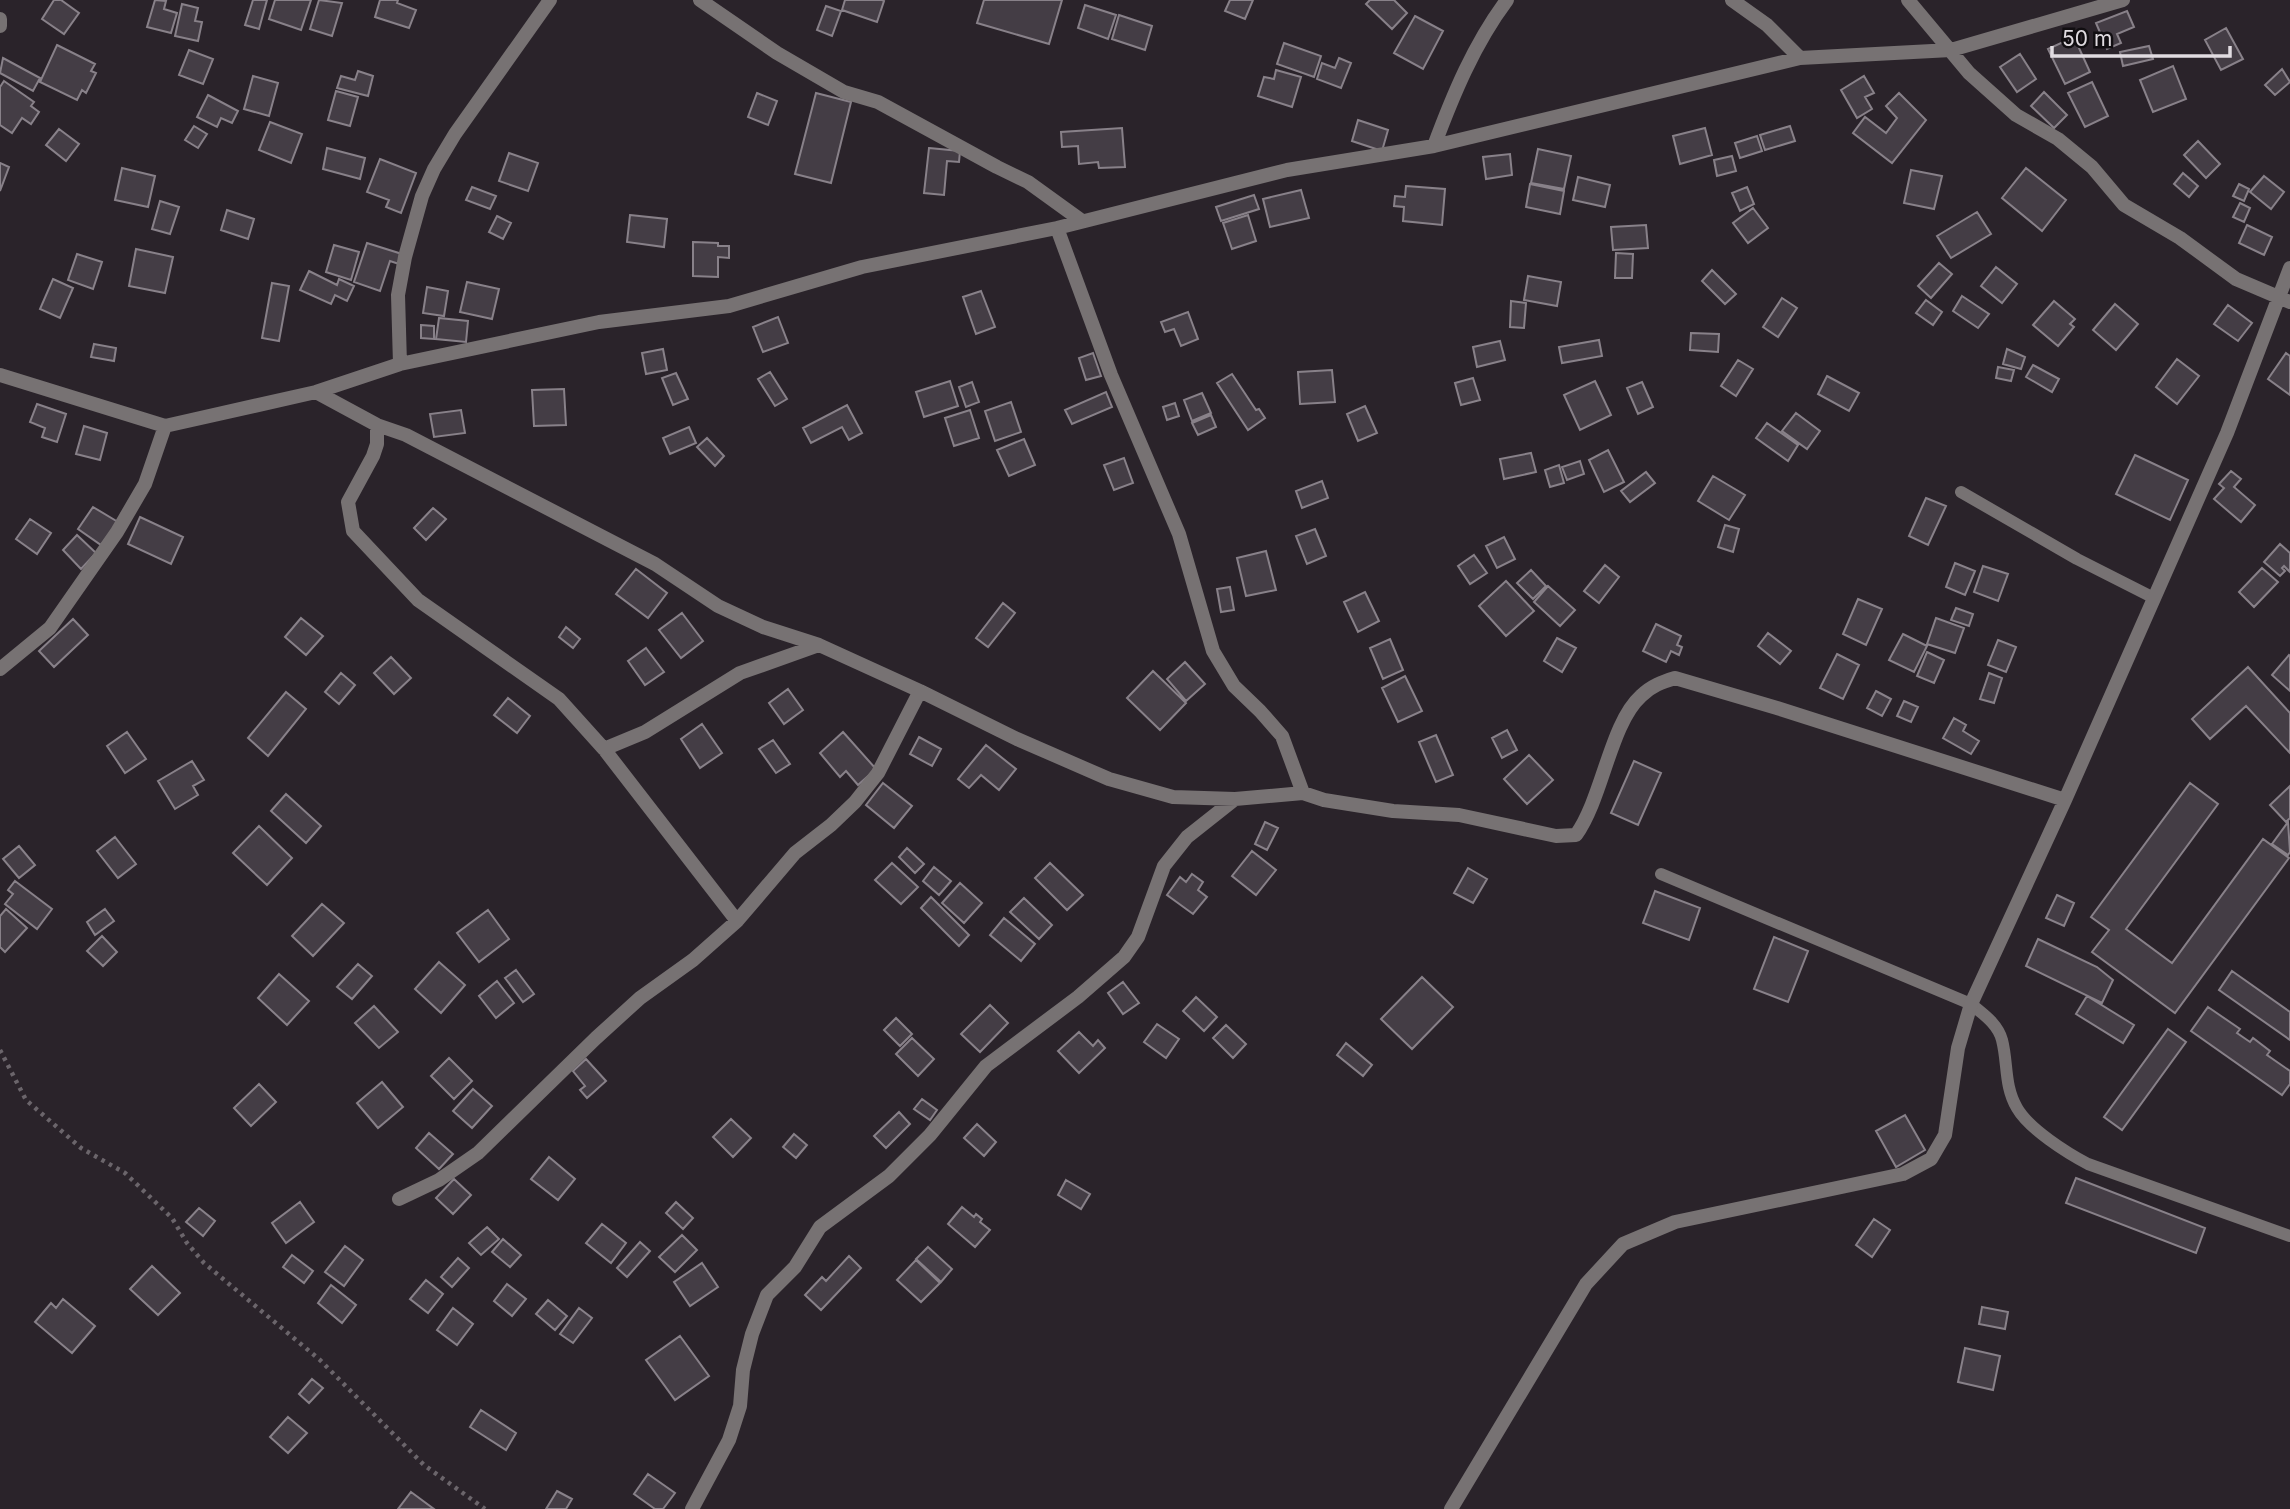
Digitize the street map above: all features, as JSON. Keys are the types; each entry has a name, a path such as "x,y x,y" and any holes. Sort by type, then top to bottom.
{"street":[{"path":"400,364 398,295 405,257 422,196 455,134 550,0"},
{"path":"700,0 777,53 833,86 878,102 1028,182 1082,221"},
{"path":"1434,146 1457,86 1495,16 1507,0"},
{"path":"1732,0 1767,25 1800,58"},
{"path":"1908,0 1969,74 2016,115 2058,139 2092,167 2124,205 2180,238 2236,279 2284,299"},
{"path":"0,375 166,426 316,392 400,364 599,322 729,306 862,267 1057,228 1287,170 1434,146 1800,58 1951,50 2123,0"},
{"path":"0,19 0,26"},
{"path":"1057,228 1111,375 1179,534 1213,651 1234,687 1282,736 1303,793"},
{"path":"1451,1509 1586,1283 1623,1244 1675,1222 1903,1174 1931,1159 1945,1135 1958,1048 1971,1004 2065,800 2227,433 2284,299 2290,268"},
{"path":"316,392 377,425 406,435 607,538 655,564 718,606 763,627 819,645 1017,739 1109,779 1173,797 1234,799 1303,793 1324,800 1393,811 1459,816 1556,836 1576,835 1588,819 1625,718 1639,697 1658,683 1675,678 2065,800"},
{"path":"377,425 377,444 373,456 348,502 353,531 418,600 559,699 604,749 737,920"},
{"path":"0,669 50,628 117,532 145,484 166,426"},
{"path":"604,749 645,732 740,673 819,645"},
{"path":"399,1199 439,1180 478,1153 556,1075 640,998 693,960 737,920 795,853 855,802 878,773 920,691"},
{"path":"692,1509 729,1440 740,1406 743,1370 752,1334 766,1295 795,1267 820,1227 889,1176 930,1135 986,1066 1078,997 1124,957 1138,937 1164,866 1187,837 1234,799"}],"lane":[{"path":"1961,492 2077,559 2154,598"},
{"path":"1661,874 1971,1004 1991,1020 2002,1039 2007,1085 2017,1110 2062,1150 2088,1164 2290,1236"}],"path":[{"path":"0,1050 26,1100 81,1148 125,1172 172,1218 187,1243 204,1263 320,1360 424,1465 485,1509"}],"building":[{"path":"54,0 61,0 79,13 64,34 42,19"},
{"path":"155,0 166,1 164,9 177,13 171,33 147,27"},
{"path":"253,0 267,0 259,29 245,25"},
{"path":"275,0 311,0 301,30 269,19"},
{"path":"319,0 342,3 332,36 310,29"},
{"path":"380,0 398,0 397,3 416,10 409,28 375,17"},
{"path":"845,0 884,1 877,22 842,10"},
{"path":"984,0 1062,0 1049,44 977,23"},
{"path":"1230,0 1253,0 1245,19 1225,11"},
{"path":"1370,0 1394,0 1407,13 1392,29 1366,4"},
{"path":"182,4 198,8 195,21 202,22 198,41 175,36"},
{"path":"1085,5 1116,15 1108,39 1078,28"},
{"path":"826,6 841,11 832,36 817,30"},
{"path":"2127,11 2134,27 2117,34 2121,43 2107,49 2096,23"},
{"path":"1119,15 1152,26 1145,50 1112,39"},
{"path":"1415,16 1443,31 1423,69 1394,53"},
{"path":"2226,28 2243,59 2221,70 2205,40"},
{"path":"2074,37 2090,72 2065,84 2048,49"},
{"path":"1284,43 1321,56 1314,77 1277,64"},
{"path":"57,45 95,64 91,71 96,73 86,93 82,90 77,100 40,82"},
{"path":"2149,46 2153,59 2123,66 2120,52"},
{"path":"189,50 213,59 203,84 179,75"},
{"path":"2020,54 2036,79 2017,92 2000,67"},
{"path":"3,58 40,78 33,91 0,73"},
{"path":"1339,58 1351,63 1341,88 1317,79 1322,63 1335,68"},
{"path":"2173,66 2186,99 2153,112 2140,80"},
{"path":"2282,69 2290,82 2275,95 2265,85"},
{"path":"1276,70 1301,77 1292,107 1258,96 1264,77 1274,79"},
{"path":"358,71 373,76 368,96 337,88 341,76 355,80"},
{"path":"253,76 278,83 269,116 244,109"},
{"path":"1864,76 1874,93 1865,97 1872,109 1857,118 1841,90"},
{"path":"4,81 34,102 31,106 39,112 31,124 22,118 12,133 0,125 0,87"},
{"path":"2092,82 2108,116 2085,127 2068,93"},
{"path":"336,91 358,97 350,126 328,120"},
{"path":"2044,92 2067,115 2054,128 2031,106"},
{"path":"757,93 777,101 768,125 748,117"},
{"path":"816,93 851,102 831,183 795,174"},
{"path":"1899,93 1926,120 1892,163 1853,133 1865,117 1886,133 1897,118 1886,106"},
{"path":"208,95 238,111 232,123 221,118 217,127 197,117"},
{"path":"1358,120 1388,130 1382,151 1352,141"},
{"path":"270,122 302,134 291,163 259,150"},
{"path":"194,126 207,134 198,148 185,140"},
{"path":"1790,126 1795,141 1765,150 1760,135"},
{"path":"1122,128 1125,167 1099,168 1098,162 1079,164 1078,146 1062,147 1061,132"},
{"path":"1705,128 1712,155 1680,164 1673,136"},
{"path":"59,129 79,144 66,161 46,145"},
{"path":"1757,136 1762,151 1740,158 1735,143"},
{"path":"2198,141 2220,164 2206,178 2184,155"},
{"path":"327,148 365,158 360,179 323,169"},
{"path":"929,148 960,151 959,162 947,161 944,195 924,193"},
{"path":"1538,149 1571,156 1564,189 1531,183"},
{"path":"509,153 538,163 528,191 499,181"},
{"path":"1510,154 1512,175 1486,179 1483,157"},
{"path":"1732,156 1736,171 1717,176 1714,160"},
{"path":"380,159 416,173 401,213 386,207 389,200 367,192"},
{"path":"0,163 9,167 0,191"},
{"path":"122,168 155,176 148,207 115,200"},
{"path":"2026,168 2066,200 2042,231 2002,198"},
{"path":"1911,170 1942,176 1934,209 1904,203"},
{"path":"2183,173 2198,186 2189,197 2174,184"},
{"path":"2264,176 2284,192 2271,209 2250,192"},
{"path":"1578,177 1610,185 1605,207 1573,200"},
{"path":"1530,184 1564,191 1560,214 1526,207"},
{"path":"2239,184 2249,189 2244,201 2233,196"},
{"path":"1406,186 1445,189 1442,225 1403,221 1404,207 1394,206 1395,196 1405,197"},
{"path":"472,187 496,196 490,209 466,200"},
{"path":"1747,187 1754,204 1740,211 1732,193"},
{"path":"1301,190 1309,218 1270,227 1263,199"},
{"path":"1254,195 1259,209 1221,221 1216,207"},
{"path":"160,201 179,207 170,234 152,229"},
{"path":"2240,203 2250,208 2244,222 2233,217"},
{"path":"1753,208 1768,228 1748,243 1733,223"},
{"path":"227,210 254,219 248,239 221,230"},
{"path":"1977,212 1991,234 1951,258 1937,236"},
{"path":"630,215 667,219 664,247 627,242"},
{"path":"1248,215 1256,241 1232,249 1223,223"},
{"path":"497,216 511,223 503,239 489,232"},
{"path":"1646,225 1648,248 1613,250 1611,227"},
{"path":"2247,225 2272,237 2264,255 2239,243"},
{"path":"693,242 729,246 729,258 718,257 718,277 693,276"},
{"path":"367,243 402,254 399,264 390,261 380,291 354,282"},
{"path":"334,245 359,252 351,280 326,272"},
{"path":"136,249 173,257 165,293 129,286"},
{"path":"1616,253 1633,254 1632,278 1615,278"},
{"path":"77,254 102,262 93,289 68,280"},
{"path":"1939,263 1952,274 1931,298 1918,286"},
{"path":"1996,267 2017,284 2002,303 1981,286"},
{"path":"1712,270 1736,294 1725,304 1702,281"},
{"path":"309,271 337,285 339,279 354,286 347,301 335,295 331,304 300,290"},
{"path":"1528,276 1561,282 1557,306 1524,300"},
{"path":"53,279 73,288 60,318 40,309"},
{"path":"467,282 499,289 492,319 460,312"},
{"path":"272,283 289,286 279,341 262,338"},
{"path":"427,287 448,291 444,316 423,313"},
{"path":"981,291 995,327 976,334 963,297"},
{"path":"1962,296 1989,314 1978,328 1953,311"},
{"path":"1782,298 1797,308 1778,337 1763,327"},
{"path":"1926,300 1942,312 1933,325 1916,313"},
{"path":"1511,301 1526,303 1524,328 1510,327"},
{"path":"2054,301 2075,319 2070,324 2074,327 2058,346 2033,325"},
{"path":"2115,304 2138,324 2116,350 2093,330"},
{"path":"2228,305 2252,323 2238,341 2214,324"},
{"path":"1188,312 1198,339 1181,346 1174,329 1165,332 1161,322"},
{"path":"778,317 788,343 763,352 753,327"},
{"path":"439,318 468,321 466,342 436,339"},
{"path":"421,325 434,326 434,339 421,338"},
{"path":"1691,333 1719,334 1718,352 1690,350"},
{"path":"1599,340 1602,356 1562,363 1559,347"},
{"path":"1500,341 1505,360 1477,367 1473,347"},
{"path":"94,344 116,348 114,361 91,357"},
{"path":"663,349 667,370 646,374 642,353"},
{"path":"2007,349 2025,357 2021,369 2003,364"},
{"path":"1093,353 1101,376 1086,380 1079,358"},
{"path":"2286,353 2290,356 2290,395 2268,379"},
{"path":"2177,359 2199,376 2177,404 2156,387"},
{"path":"1738,360 1753,369 1736,396 1721,386"},
{"path":"2033,365 2059,379 2052,392 2026,377"},
{"path":"1998,367 2014,370 2011,381 1996,378"},
{"path":"1332,370 1335,402 1300,404 1298,372"},
{"path":"770,372 787,399 775,406 758,379"},
{"path":"676,373 688,399 673,405 662,378"},
{"path":"1232,374 1256,410 1259,409 1265,418 1248,430 1217,383"},
{"path":"1827,376 1859,393 1849,411 1818,394"},
{"path":"1473,378 1480,400 1461,405 1455,383"},
{"path":"950,381 958,406 924,417 916,392"},
{"path":"1595,381 1611,415 1580,430 1564,395"},
{"path":"972,382 979,402 966,407 959,387"},
{"path":"1642,382 1653,407 1638,414 1627,388"},
{"path":"564,389 566,425 534,426 532,390"},
{"path":"1106,392 1112,407 1072,424 1065,410"},
{"path":"1202,393 1211,413 1192,421 1184,400"},
{"path":"1011,402 1021,432 995,441 985,411"},
{"path":"1175,403 1179,416 1167,420 1163,407"},
{"path":"37,404 66,414 57,442 42,437 45,428 30,422"},
{"path":"847,405 862,433 849,440 842,427 811,443 803,428"},
{"path":"1365,406 1377,433 1358,441 1347,414"},
{"path":"461,410 465,433 434,437 430,414"},
{"path":"970,410 979,438 954,446 945,418"},
{"path":"1796,413 1820,431 1807,449 1782,431"},
{"path":"1211,415 1216,427 1198,435 1192,423"},
{"path":"1767,423 1798,445 1788,461 1756,438"},
{"path":"84,426 107,433 100,460 76,454"},
{"path":"689,427 696,443 670,454 663,438"},
{"path":"707,438 724,456 715,466 697,447"},
{"path":"1024,439 1035,465 1009,476 997,450"},
{"path":"1608,450 1624,482 1604,492 1589,460"},
{"path":"1531,453 1536,472 1504,479 1500,459"},
{"path":"2135,455 2188,480 2170,520 2116,494"},
{"path":"1124,458 1133,483 1114,490 1104,465"},
{"path":"1580,461 1584,474 1567,480 1562,467"},
{"path":"1559,465 1564,483 1550,487 1545,470"},
{"path":"2231,471 2241,479 2234,487 2255,505 2241,522 2214,499 2224,488 2219,484"},
{"path":"1646,472 1655,483 1630,502 1621,491"},
{"path":"1713,476 1745,495 1729,520 1698,501"},
{"path":"1322,481 1328,498 1302,508 1296,491"},
{"path":"1926,498 1946,506 1928,545 1909,536"},
{"path":"93,507 118,522 101,545 78,529"},
{"path":"433,508 446,519 426,540 414,528"},
{"path":"140,517 183,537 171,564 128,544"},
{"path":"30,519 51,533 37,554 16,539"},
{"path":"1725,525 1739,529 1733,552 1718,547"},
{"path":"1315,529 1326,556 1307,564 1296,536"},
{"path":"77,535 96,553 81,569 63,550"},
{"path":"1504,537 1515,559 1497,568 1486,546"},
{"path":"2280,544 2290,553 2290,572 2284,566 2282,568 2285,571 2280,576 2264,562"},
{"path":"1266,551 1276,590 1246,596 1237,558"},
{"path":"1474,555 1487,573 1470,584 1458,566"},
{"path":"1955,563 1975,571 1965,595 1946,587"},
{"path":"1605,565 1619,577 1599,603 1584,591"},
{"path":"1983,566 2008,574 1998,601 1974,592"},
{"path":"2262,568 2278,582 2254,607 2239,592"},
{"path":"636,569 667,593 648,618 616,594"},
{"path":"1531,570 1546,586 1533,599 1517,583"},
{"path":"1506,581 1534,611 1506,636 1479,606"},
{"path":"1548,586 1575,610 1560,626 1534,602"},
{"path":"1230,587 1234,610 1221,612 1217,589"},
{"path":"1365,592 1379,621 1358,632 1344,602"},
{"path":"1858,599 1882,609 1866,645 1843,634"},
{"path":"1003,603 1015,613 988,647 976,638"},
{"path":"1956,608 1973,614 1969,626 1951,620"},
{"path":"682,613 703,641 681,658 659,630"},
{"path":"301,618 323,636 306,655 285,637"},
{"path":"1936,618 1964,628 1955,653 1927,644"},
{"path":"73,619 88,635 54,667 39,651"},
{"path":"1656,624 1681,636 1677,645 1682,647 1679,655 1671,651 1666,662 1643,651"},
{"path":"566,627 580,639 573,648 559,637"},
{"path":"1768,633 1791,651 1780,664 1758,646"},
{"path":"1903,634 1927,646 1914,672 1889,660"},
{"path":"1557,638 1576,648 1562,672 1544,661"},
{"path":"1390,639 1403,670 1383,679 1370,648"},
{"path":"1998,640 2016,647 2006,672 1988,665"},
{"path":"646,648 664,672 645,685 628,661"},
{"path":"1927,652 1944,660 1934,683 1917,676"},
{"path":"1837,654 1859,665 1843,699 1820,688"},
{"path":"2290,656 2290,691 2272,675"},
{"path":"391,657 411,678 394,694 374,673"},
{"path":"1185,662 1205,684 1186,701 1167,679"},
{"path":"2248,667 2290,713 2290,753 2246,706 2210,739 2192,719"},
{"path":"1153,671 1186,703 1160,730 1127,698"},
{"path":"341,673 355,685 339,704 325,692"},
{"path":"1989,673 2002,678 1994,703 1980,699"},
{"path":"1405,676 1422,711 1398,722 1382,688"},
{"path":"788,689 803,710 784,724 769,703"},
{"path":"1876,691 1891,699 1882,716 1867,708"},
{"path":"286,692 306,709 268,756 248,738"},
{"path":"508,698 530,716 517,733 494,715"},
{"path":"1904,701 1918,707 1911,722 1897,716"},
{"path":"1954,718 1966,725 1963,731 1979,741 1971,754 1943,738"},
{"path":"702,724 722,753 700,768 681,739"},
{"path":"1507,730 1517,750 1502,758 1492,738"},
{"path":"127,732 146,759 125,773 107,746"},
{"path":"843,732 876,769 858,785 846,771 840,777 820,753"},
{"path":"1436,735 1453,775 1436,782 1419,742"},
{"path":"919,737 941,749 932,766 910,754"},
{"path":"773,740 790,764 776,773 759,749"},
{"path":"986,745 1016,769 999,790 981,775 969,788 958,779"},
{"path":"1529,755 1553,780 1527,804 1504,779"},
{"path":"192,761 204,780 193,786 198,795 175,809 158,781"},
{"path":"1634,761 1661,773 1638,825 1611,813"},
{"path":"883,783 912,806 894,828 866,805"},
{"path":"2190,783 2218,804 2126,929 2172,963 2263,839 2289,858 2175,1013 2092,952 2109,930 2091,917"},
{"path":"2290,786 2290,818 2286,822 2270,805"},
{"path":"286,794 321,826 306,843 271,811"},
{"path":"1265,822 1278,828 1267,850 1255,844"},
{"path":"2288,822 2290,852 2288,855 2272,844"},
{"path":"259,826 292,858 267,885 233,853"},
{"path":"115,837 136,864 118,878 97,851"},
{"path":"19,846 35,865 19,878 3,859"},
{"path":"907,848 924,864 915,873 899,857"},
{"path":"1252,851 1276,870 1256,895 1232,876"},
{"path":"892,863 918,887 901,904 875,880"},
{"path":"1050,863 1083,895 1067,910 1035,878"},
{"path":"934,867 951,881 939,895 923,881"},
{"path":"1468,868 1487,879 1473,903 1454,893"},
{"path":"1192,874 1203,882 1198,890 1207,897 1193,914 1167,895 1180,877 1186,882"},
{"path":"15,881 52,909 37,929 5,904 13,894 8,890"},
{"path":"960,883 982,903 964,923 942,903"},
{"path":"1655,891 1700,908 1689,940 1643,923"},
{"path":"2057,895 2074,903 2064,926 2046,918"},
{"path":"931,897 969,935 959,946 921,908"},
{"path":"1024,898 1052,925 1039,939 1010,912"},
{"path":"322,904 344,923 313,956 292,936"},
{"path":"6,909 27,928 5,952 0,947 0,916"},
{"path":"105,909 114,921 95,935 87,922"},
{"path":"488,910 509,939 479,962 457,933"},
{"path":"1004,918 1035,944 1021,961 990,935"},
{"path":"102,936 117,952 103,966 87,951"},
{"path":"1774,937 1808,951 1788,1002 1754,989"},
{"path":"2038,939 2097,967 2113,980 2102,1003 2026,966"},
{"path":"439,962 465,985 441,1013 415,989"},
{"path":"358,964 372,976 352,999 337,987"},
{"path":"516,970 534,994 523,1002 505,978"},
{"path":"2232,971 2290,1012 2290,1040 2219,990"},
{"path":"279,974 309,1001 287,1025 258,998"},
{"path":"1422,977 1453,1007 1412,1049 1381,1019"},
{"path":"497,981 514,1003 496,1018 479,996"},
{"path":"1123,982 1139,1003 1123,1014 1108,993"},
{"path":"2087,996 2134,1025 2123,1043 2076,1014"},
{"path":"1196,997 1217,1017 1204,1031 1183,1011"},
{"path":"990,1005 1008,1023 980,1052 961,1034"},
{"path":"374,1006 398,1032 379,1048 355,1023"},
{"path":"2208,1007 2240,1029 2237,1033 2250,1042 2253,1038 2270,1051 2267,1055 2290,1071 2290,1084 2282,1095 2191,1031"},
{"path":"896,1018 912,1034 900,1046 884,1030"},
{"path":"1157,1024 1179,1039 1166,1058 1144,1042"},
{"path":"1226,1025 1246,1044 1233,1058 1213,1038"},
{"path":"2168,1029 2186,1042 2122,1130 2104,1117"},
{"path":"1079,1032 1093,1046 1098,1040 1105,1048 1079,1073 1058,1051"},
{"path":"912,1038 934,1059 918,1076 896,1054"},
{"path":"1346,1043 1372,1065 1363,1076 1337,1055"},
{"path":"449,1058 472,1081 454,1099 431,1076"},
{"path":"586,1059 606,1081 587,1098 580,1090 585,1086 573,1071"},
{"path":"382,1082 403,1107 378,1128 357,1103"},
{"path":"259,1084 276,1102 251,1126 234,1108"},
{"path":"473,1089 492,1106 472,1128 453,1111"},
{"path":"922,1099 937,1110 930,1120 914,1109"},
{"path":"899,1112 910,1124 886,1148 874,1136"},
{"path":"1905,1115 1925,1150 1896,1167 1876,1131"},
{"path":"731,1119 751,1138 733,1157 713,1137"},
{"path":"977,1124 996,1142 984,1156 964,1138"},
{"path":"429,1133 453,1154 439,1169 416,1148"},
{"path":"794,1134 807,1145 796,1158 783,1147"},
{"path":"549,1157 575,1179 558,1200 531,1179"},
{"path":"2076,1178 2205,1228 2196,1253 2066,1203"},
{"path":"454,1179 471,1195 453,1214 436,1198"},
{"path":"1066,1180 1090,1194 1081,1209 1058,1195"},
{"path":"300,1202 314,1222 286,1243 272,1223"},
{"path":"676,1202 693,1218 683,1229 666,1213"},
{"path":"962,1207 974,1217 976,1214 982,1219 980,1222 990,1230 975,1247 948,1224"},
{"path":"199,1208 215,1221 203,1236 186,1222"},
{"path":"1874,1219 1890,1230 1872,1257 1856,1245"},
{"path":"602,1224 626,1243 611,1263 586,1243"},
{"path":"487,1227 499,1239 481,1255 469,1243"},
{"path":"682,1235 697,1250 675,1272 659,1257"},
{"path":"503,1239 521,1255 510,1267 492,1252"},
{"path":"640,1242 650,1251 627,1277 617,1268"},
{"path":"345,1246 363,1260 344,1286 325,1272"},
{"path":"928,1247 952,1269 941,1282 916,1259"},
{"path":"292,1255 313,1271 304,1283 283,1267"},
{"path":"849,1256 861,1268 821,1310 805,1295 822,1277 826,1281"},
{"path":"458,1258 469,1268 452,1287 441,1277"},
{"path":"916,1260 940,1283 921,1302 897,1280"},
{"path":"702,1263 718,1287 690,1306 674,1282"},
{"path":"152,1266 180,1293 158,1315 130,1289"},
{"path":"426,1280 443,1294 428,1313 410,1299"},
{"path":"507,1284 526,1299 512,1316 494,1301"},
{"path":"331,1285 356,1305 342,1323 318,1303"},
{"path":"63,1299 95,1326 72,1353 35,1322 51,1303 56,1308"},
{"path":"548,1300 567,1316 555,1330 536,1314"},
{"path":"1982,1307 2008,1312 2005,1329 1979,1324"},
{"path":"453,1308 473,1324 457,1345 437,1330"},
{"path":"579,1308 592,1318 573,1343 560,1334"},
{"path":"680,1336 709,1376 675,1400 646,1360"},
{"path":"1965,1348 2000,1356 1993,1390 1958,1382"},
{"path":"312,1379 323,1388 309,1403 299,1394"},
{"path":"481,1410 516,1433 506,1450 470,1427"},
{"path":"288,1417 307,1433 288,1453 270,1437"},
{"path":"648,1474 675,1493 663,1509 655,1509 634,1494"},
{"path":"557,1491 572,1499 566,1509 546,1509"},
{"path":"411,1492 434,1509 398,1509"}]}
